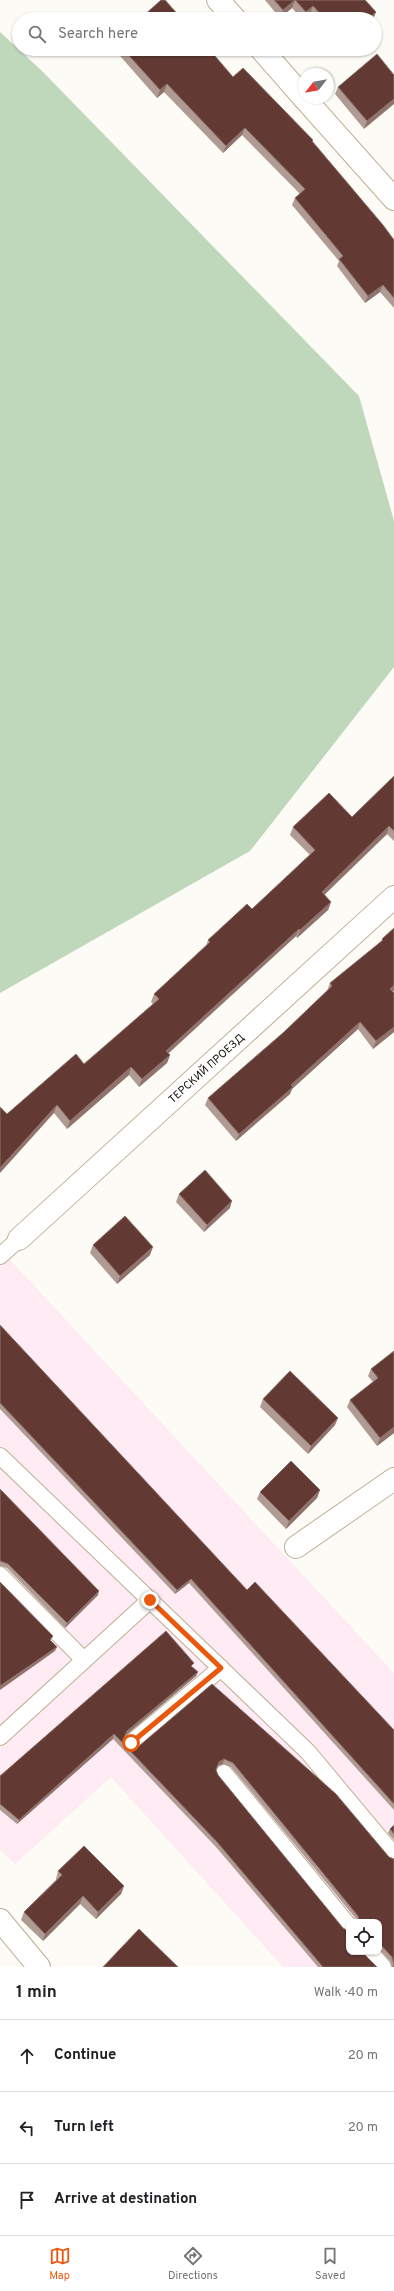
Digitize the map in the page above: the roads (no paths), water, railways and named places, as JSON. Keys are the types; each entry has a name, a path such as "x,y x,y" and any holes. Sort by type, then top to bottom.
{"street":[{"path":"218,0 229,12"},
{"path":"267,56 298,91"},
{"path":"309,104 394,199"},
{"name":"ТЕРСКИЙ ПРОЕЗД","path":"18,1239 394,897"},
{"path":"296,1547 394,1479"},
{"path":"0,1920 39,1967"}],"lane":[{"path":"0,1256 18,1239"},
{"path":"0,1456 308,1752 394,1856"},
{"path":"0,1575 84,1660"},
{"path":"0,1737 150,1600"},
{"path":"131,1743 221,1668"},
{"path":"224,1773 346,1922"},
{"path":"373,1955 383,1967"}]}
